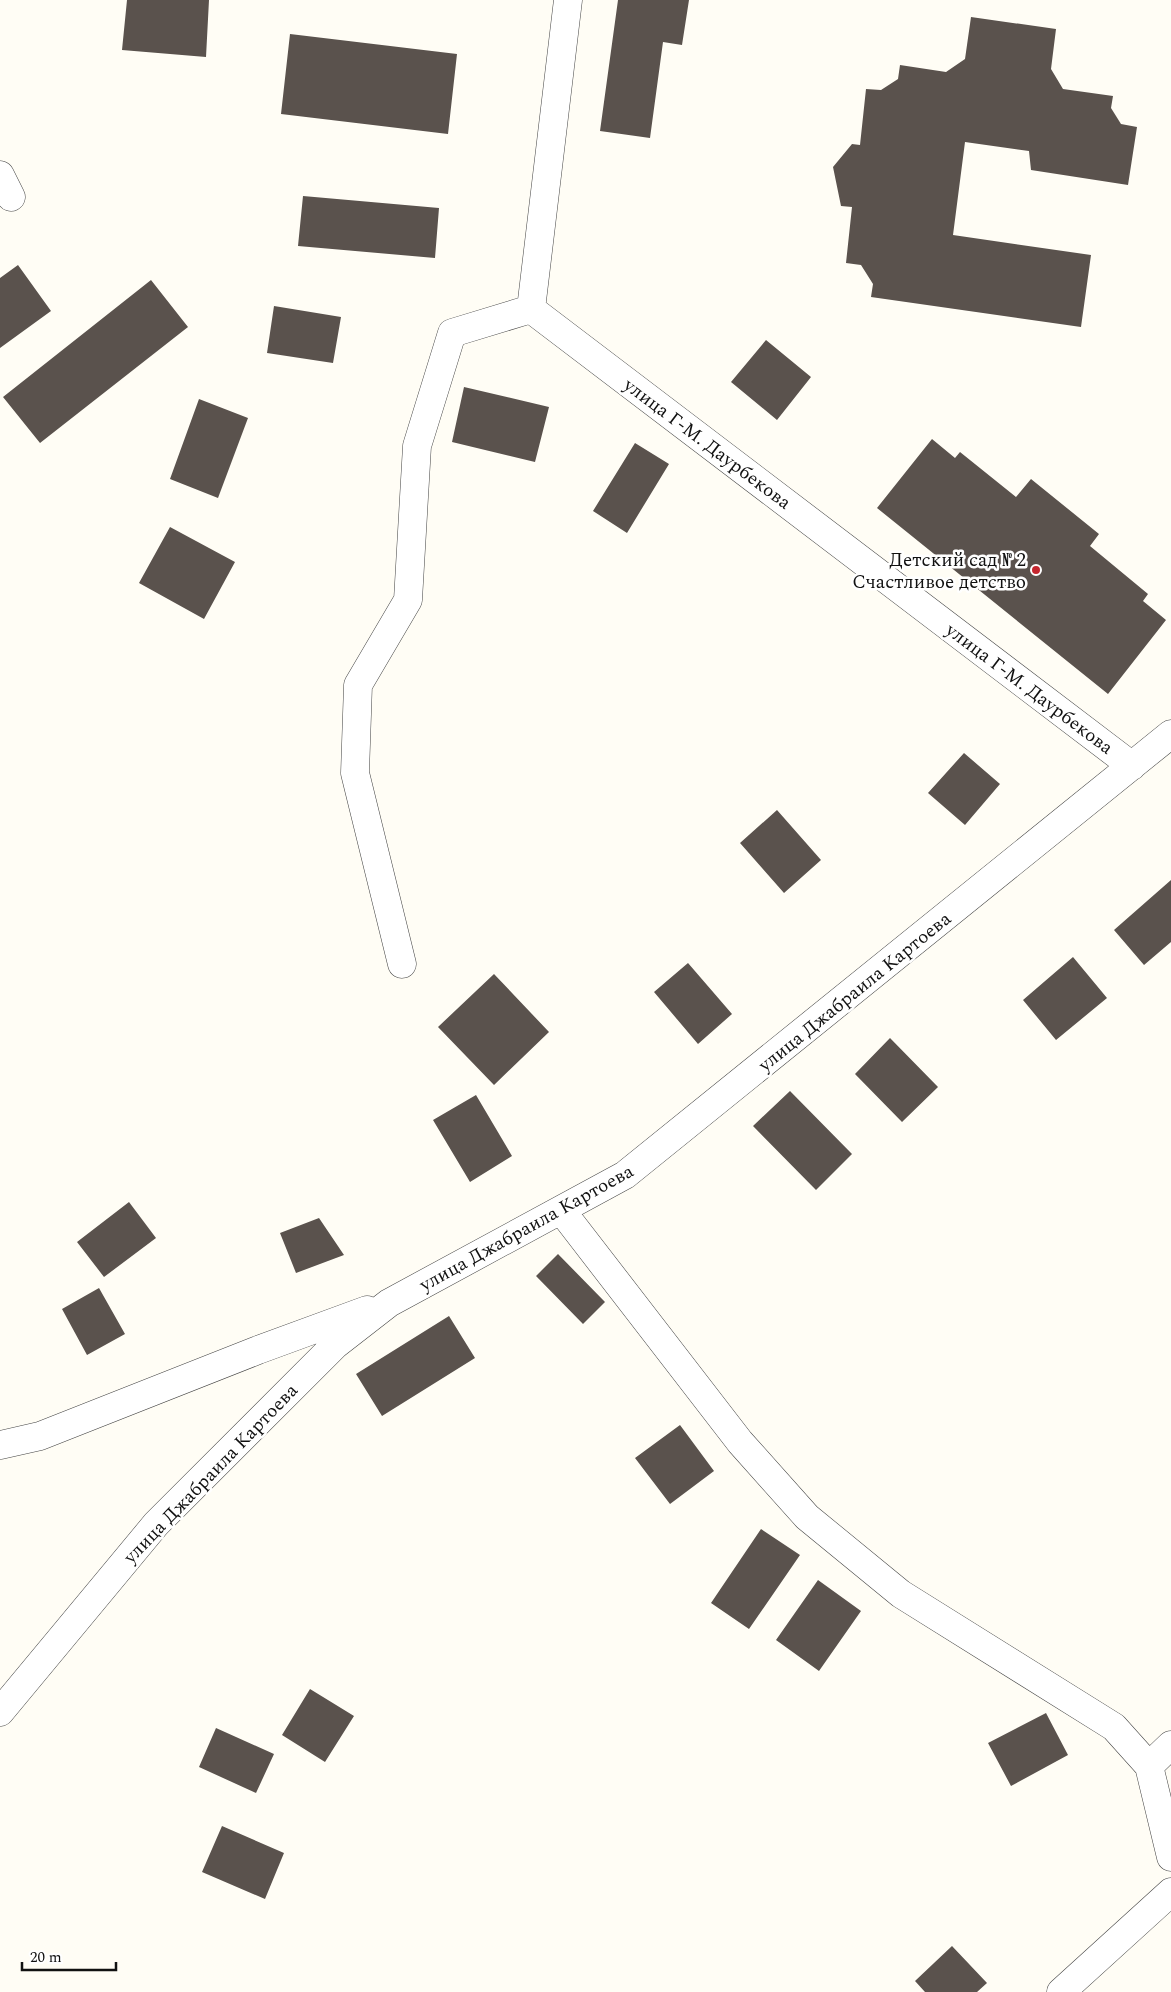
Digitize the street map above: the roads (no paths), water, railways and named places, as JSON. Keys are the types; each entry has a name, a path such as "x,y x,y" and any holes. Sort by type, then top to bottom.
{"street":[{"path":"402,964 355,773 358,685 408,600 417,446 452,333 531,308 568,0"},
{"name":"улица Г-М. Даурбекова","path":"531,308 1132,766"},
{"name":"улица Джабраила Картоева","path":"0,1712 156,1524 335,1344 388,1303 626,1175 1171,734"},
{"path":"561,1210 740,1442 807,1517 901,1594 1114,1727 1150,1766 1171,1857"},
{"path":"0,1445 40,1436 258,1350 388,1303"},
{"path":"1150,1766 1171,1745"},
{"path":"1061,1992 1171,1892"}],"place":[{"name":"Детский сад № 2 Счастливое детство","path":"1036,570"}]}
